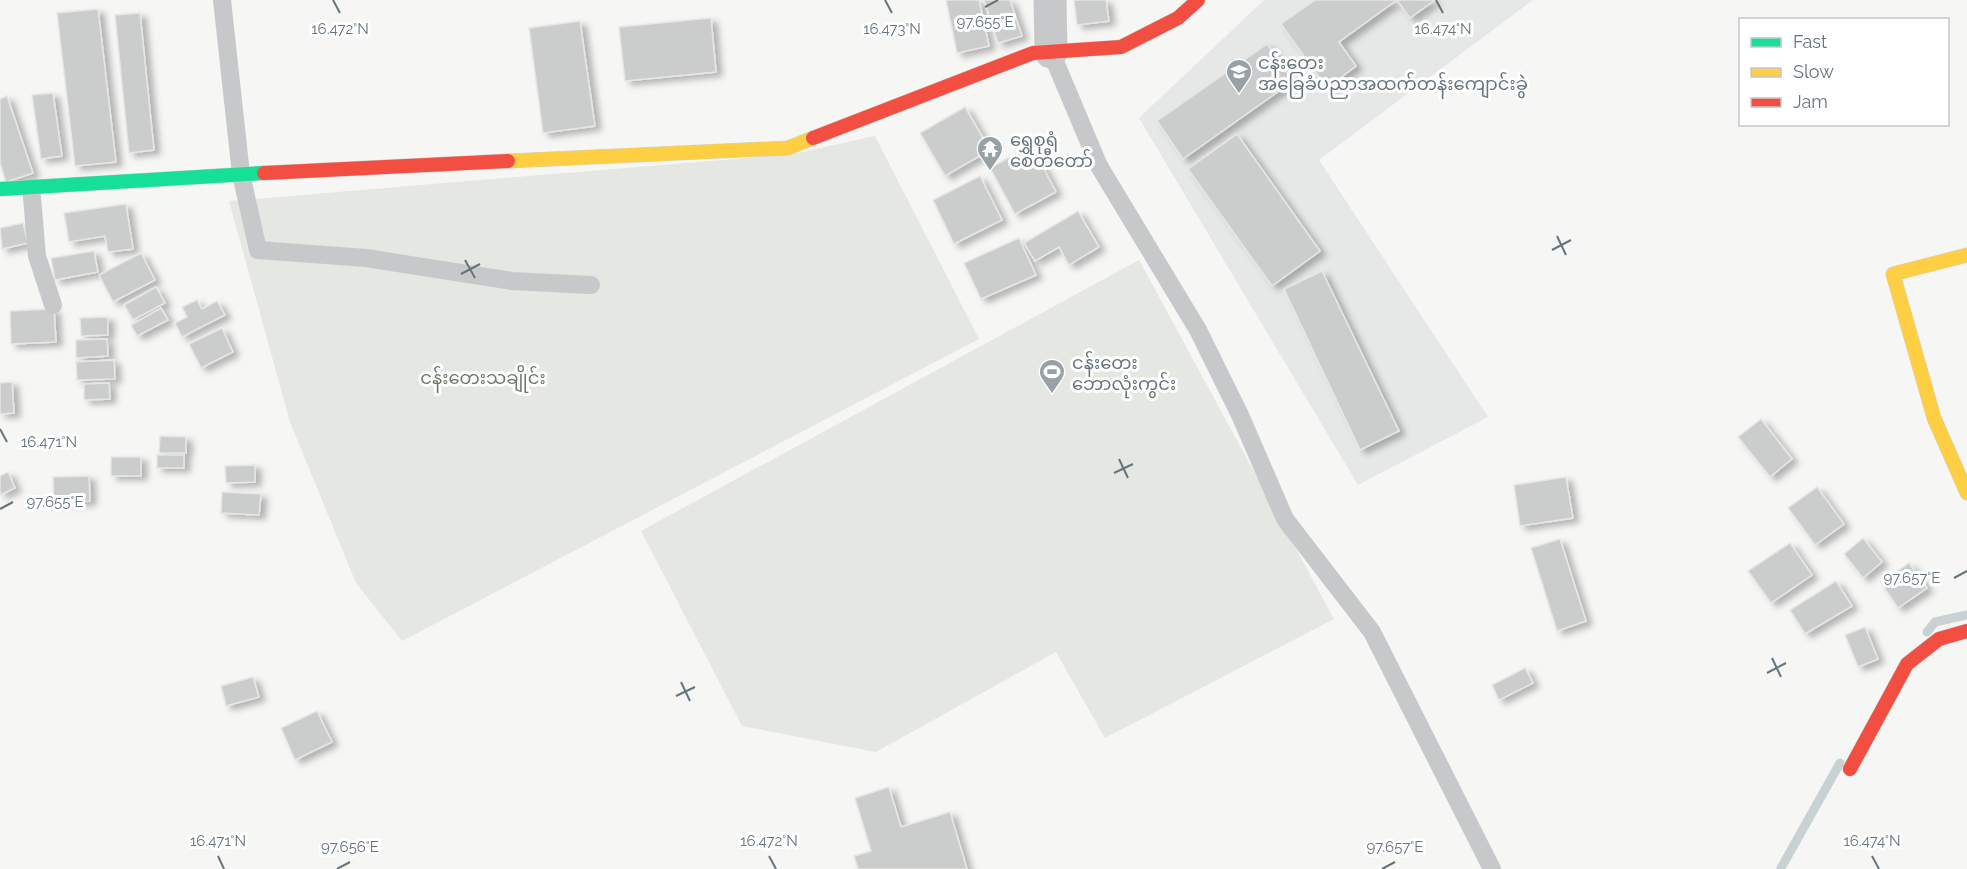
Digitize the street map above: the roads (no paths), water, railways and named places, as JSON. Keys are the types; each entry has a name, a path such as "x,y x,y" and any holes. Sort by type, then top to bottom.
{"street":[{"path":"1050,0 1051,52"},
{"path":"0,189 241,174 788,148 1033,53 1121,46 1178,18 1198,0"},
{"path":"1967,255 1893,274 1934,418 1967,493"},
{"path":"1850,769 1907,664 1939,639 1967,631"}],"lane":[{"path":"222,0 241,174 258,250 366,258 512,281 591,285"},
{"path":"1051,52 1099,166 1198,330 1240,415 1285,519 1372,632 1492,869"},
{"path":"31,186 37,256 53,305"}],"waterway":[{"path":"1927,632 1935,622 1967,615"},
{"path":"1781,868 1840,763"}],"place":[{"name":"ငန်းတေး အခြေခံပညာအထက်တန်းကျောင်းခွဲ","path":"1239,95"},
{"name":"ရွှေစုရုံ စေတီတော်","path":"990,172"},
{"name":"ငန်းတေး ဘောလုံးကွင်း","path":"1052,395"}],"park label":[{"name":"ငန်းတေးသချိုင်း","path":"483,377"}]}
